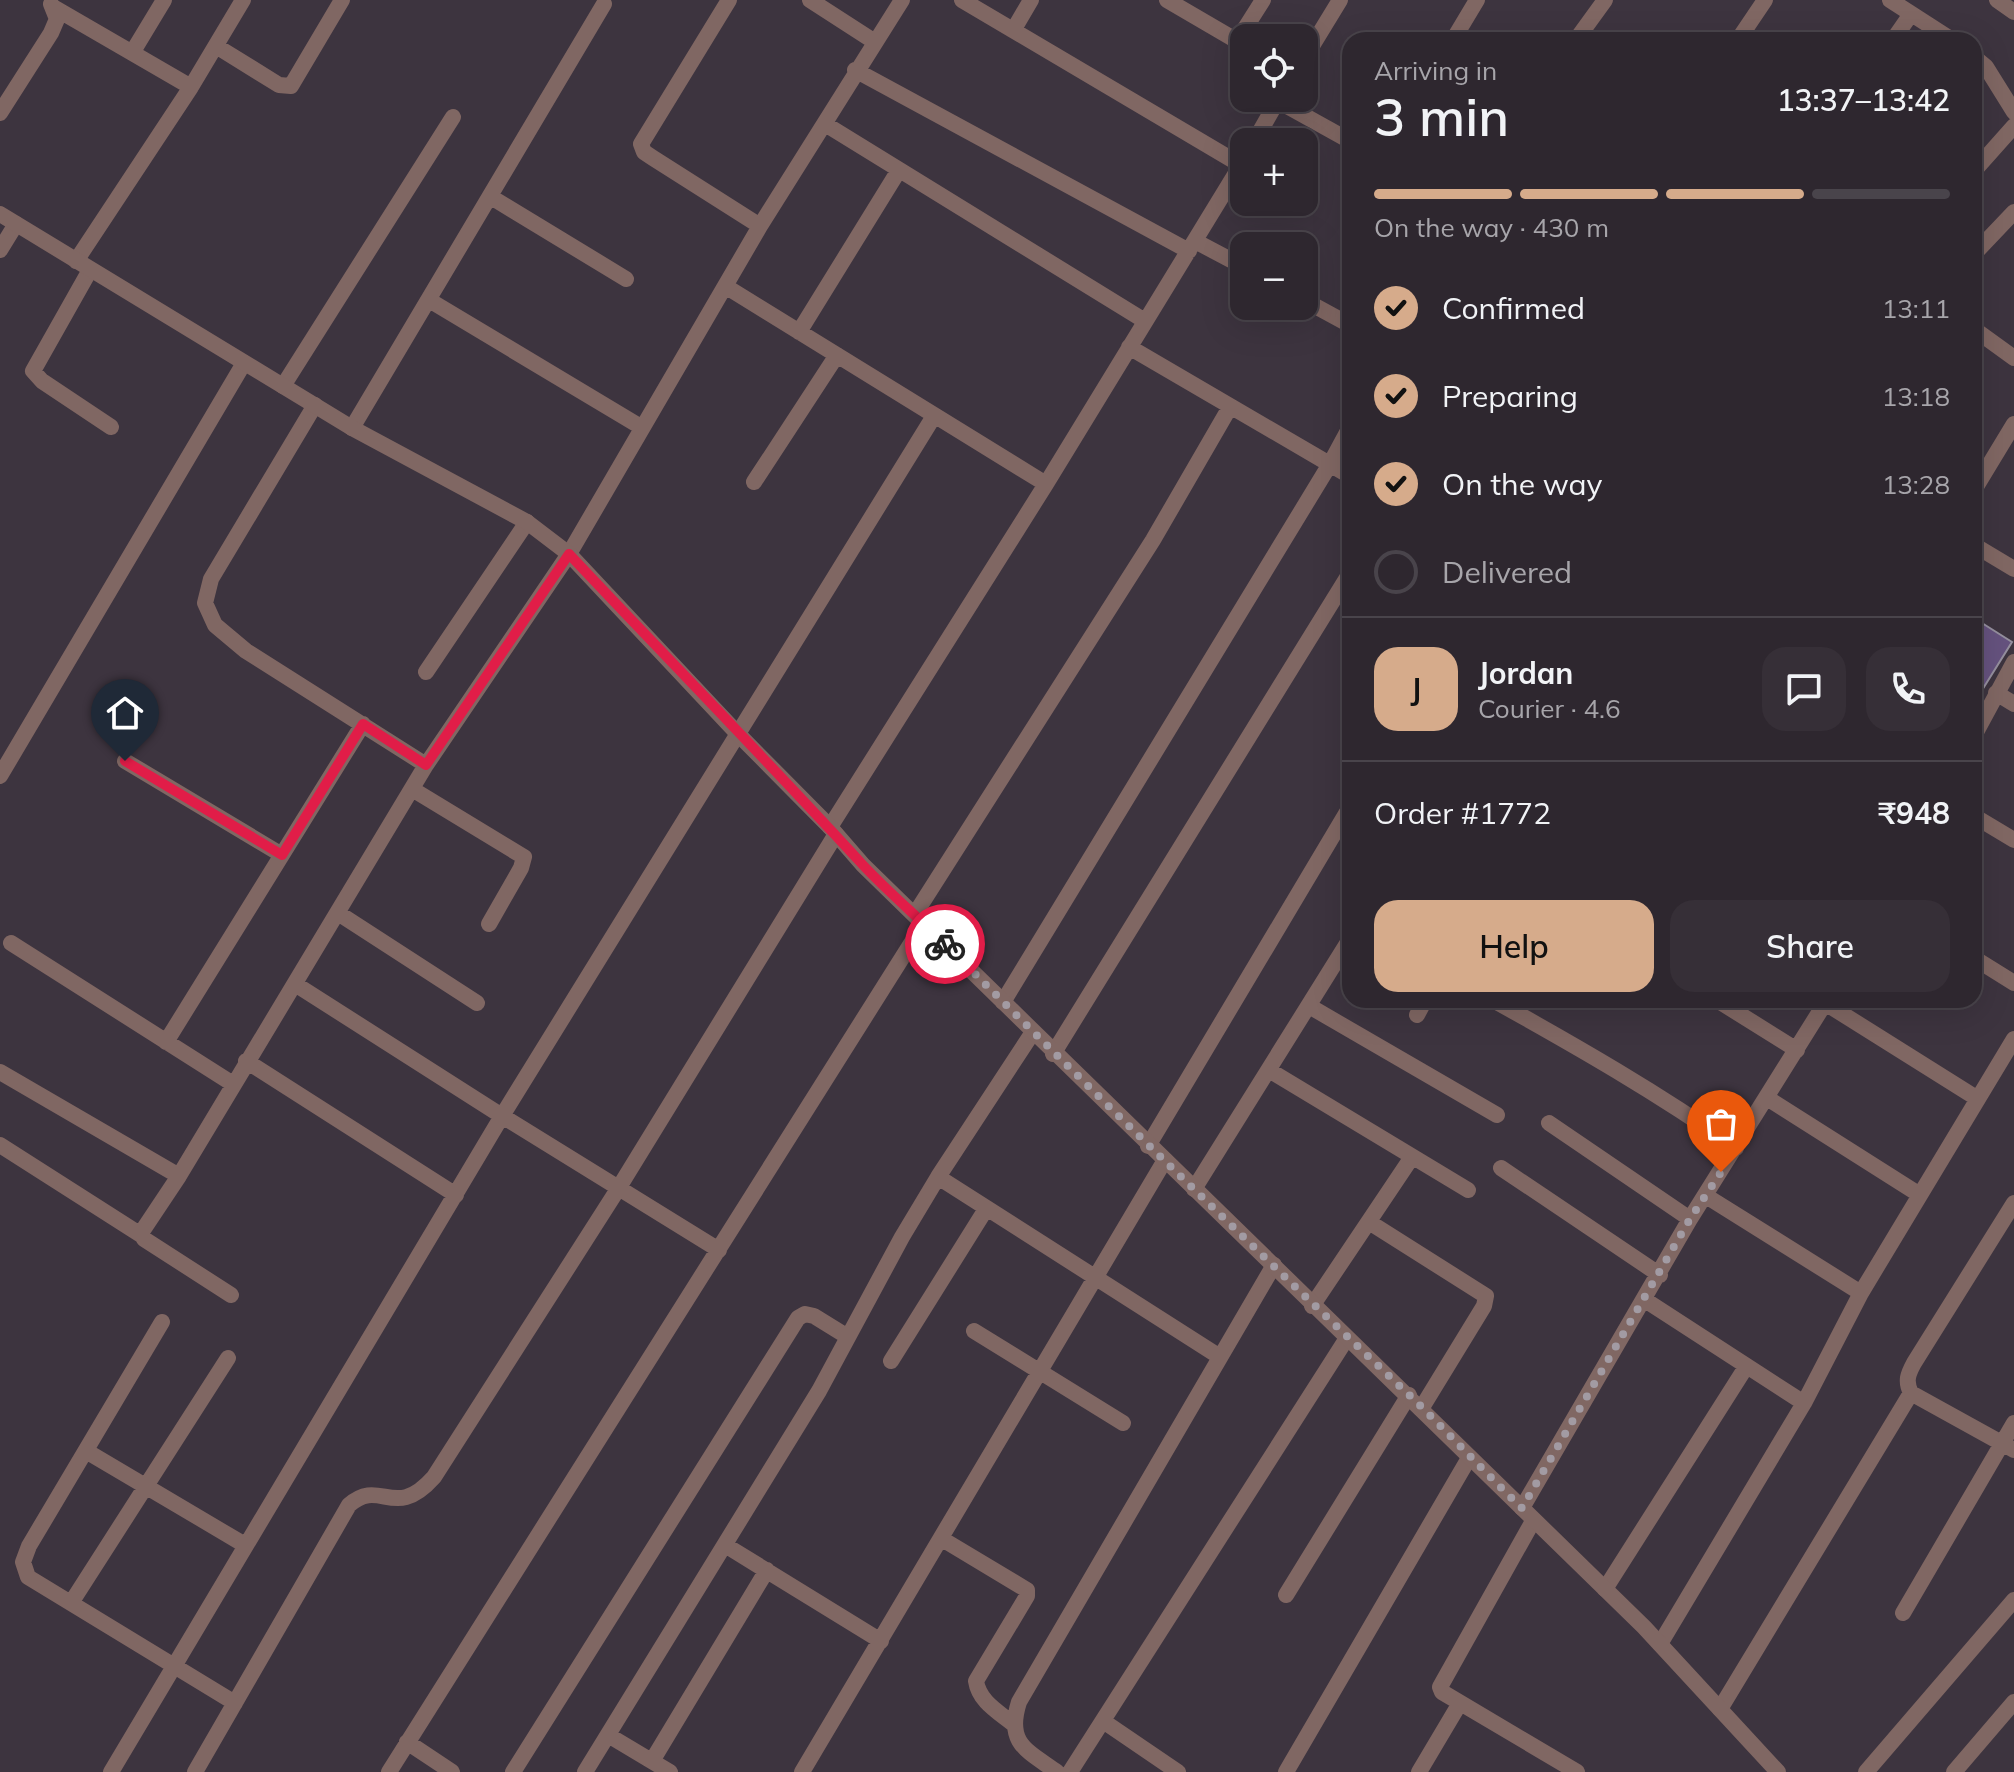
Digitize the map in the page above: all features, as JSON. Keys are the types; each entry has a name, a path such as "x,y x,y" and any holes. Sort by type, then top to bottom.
{"street":[{"path":"132,53 164,0"},
{"path":"111,427 42,381 33,371 83,265 243,0"},
{"path":"216,46 279,85 291,86 342,0"},
{"path":"729,0 641,144 644,152 760,226"},
{"path":"810,0 875,42"},
{"path":"141,1235 426,765 569,554 760,226 825,124 855,70 902,0"},
{"path":"962,0 1230,154"},
{"path":"1014,29 1031,0"},
{"path":"1167,0 1230,37"},
{"path":"1251,24 1263,0"},
{"path":"1318,36 1340,0"},
{"path":"1458,32 1477,0"},
{"path":"1582,32 1605,0"},
{"path":"1743,32 1765,0"},
{"path":"1890,0 1939,32"},
{"path":"1997,0 2014,12"},
{"path":"50,4 191,87"},
{"path":"0,113 51,33 57,19 50,4"},
{"path":"352,428 604,4"},
{"path":"1899,32 1911,14"},
{"path":"1982,64 2009,91 2014,112"},
{"path":"855,70 1192,246 1230,261"},
{"path":"1300,112 1342,136"},
{"path":"283,386 453,117"},
{"path":"825,124 1145,321"},
{"path":"1982,162 2014,126"},
{"path":"799,332 899,170"},
{"path":"195,1772 349,1505 359,1496 369,1494 397,1500 409,1498 428,1483 481,1405 618,1189 833,830 1230,183"},
{"path":"491,197 626,279"},
{"path":"1982,246 2014,212"},
{"path":"0,214 352,428 527,522 569,554 863,865 1053,1054 1274,1265 1312,1306 1409,1395 1469,1458 1605,1589 1778,1772"},
{"path":"0,250 16,224"},
{"path":"725,286 1046,484"},
{"path":"429,300 641,427"},
{"path":"1318,308 1342,321"},
{"path":"1982,335 2014,358"},
{"path":"1129,347 1342,471"},
{"path":"754,482 837,355"},
{"path":"0,776 7,749 244,363"},
{"path":"315,405 211,579 205,603 215,625 246,651 426,765"},
{"path":"389,1772 719,1250 919,918 1153,540 1230,407"},
{"path":"111,1772 502,1116 934,416"},
{"path":"1982,477 2014,424"},
{"path":"1003,1002 1342,442"},
{"path":"426,672 527,522"},
{"path":"1982,550 2014,569"},
{"path":"1053,1054 1342,586"},
{"path":"1982,720 2014,662"},
{"path":"1996,693 2014,704"},
{"path":"166,1042 363,724"},
{"path":"125,761 282,855"},
{"path":"412,789 524,857 521,868 489,924"},
{"path":"1148,1146 1342,820"},
{"path":"1982,821 2014,840"},
{"path":"338,913 477,1003"},
{"path":"11,943 233,1084"},
{"path":"1194,1189 1342,952"},
{"path":"1982,963 2014,983"},
{"path":"295,984 719,1250"},
{"path":"1309,1006 1497,1115"},
{"path":"1508,1008 1670,1101 1736,1148"},
{"path":"1730,1008 1797,1050"},
{"path":"1577,1772 1559,1768 1442,1692 1440,1683 1528,1514 1690,1219 1822,1008"},
{"path":"1837,1008 1978,1099"},
{"path":"585,1772 819,1391 938,1177 1033,1032"},
{"path":"1660,1644 1804,1403 1861,1293 2014,1041"},
{"path":"246,1061 456,1195"},
{"path":"1269,1070 1468,1190"},
{"path":"0,1072 179,1176"},
{"path":"1767,1098 1920,1195"},
{"path":"1549,1123 1690,1219"},
{"path":"0,1145 231,1295"},
{"path":"1312,1306 1412,1157"},
{"path":"802,1772 1165,1160"},
{"path":"1501,1168 1660,1275"},
{"path":"938,1177 1220,1357"},
{"path":"1706,1196 1861,1293"},
{"path":"2008,1446 1911,1393 1907,1385 1914,1363 2014,1203"},
{"path":"891,1361 986,1209"},
{"path":"1369,1222 1486,1296 1484,1306 1421,1409"},
{"path":"1012,1723 1019,1702 1274,1265"},
{"path":"1645,1300 1804,1403"},
{"path":"513,1772 798,1318 805,1314 814,1316 848,1337"},
{"path":"162,1322 29,1546 23,1562 28,1577 235,1703"},
{"path":"974,1331 1123,1423"},
{"path":"1070,1772 1347,1338"},
{"path":"71,1603 228,1358"},
{"path":"1605,1589 1746,1367"},
{"path":"1720,1709 1911,1393"},
{"path":"1286,1595 1409,1395"},
{"path":"1903,1613 2008,1446 2014,1423"},
{"path":"86,1451 245,1545"},
{"path":"1286,1772 1469,1458"},
{"path":"942,1539 1027,1590 1027,1596 976,1681 985,1701 1012,1723 1017,1738 1033,1755 1057,1772"},
{"path":"725,1545 881,1641"},
{"path":"652,1761 767,1570"},
{"path":"1866,1772 2014,1600"},
{"path":"1962,1769 2014,1702"},
{"path":"1419,1772 1460,1703"},
{"path":"1103,1721 1178,1772"},
{"path":"608,1735 670,1772"},
{"path":"407,1742 452,1772"}],"building":[{"path":"1982,623 2012,642 1982,690"}],"way so far":[{"path":"945,944 1053,1054 1274,1265 1312,1306 1409,1395 1522,1508 1690,1219 1721,1172"}],"route":[{"path":"125,761 282,855 363,724 426,765 569,554 863,865 945,944"}]}
